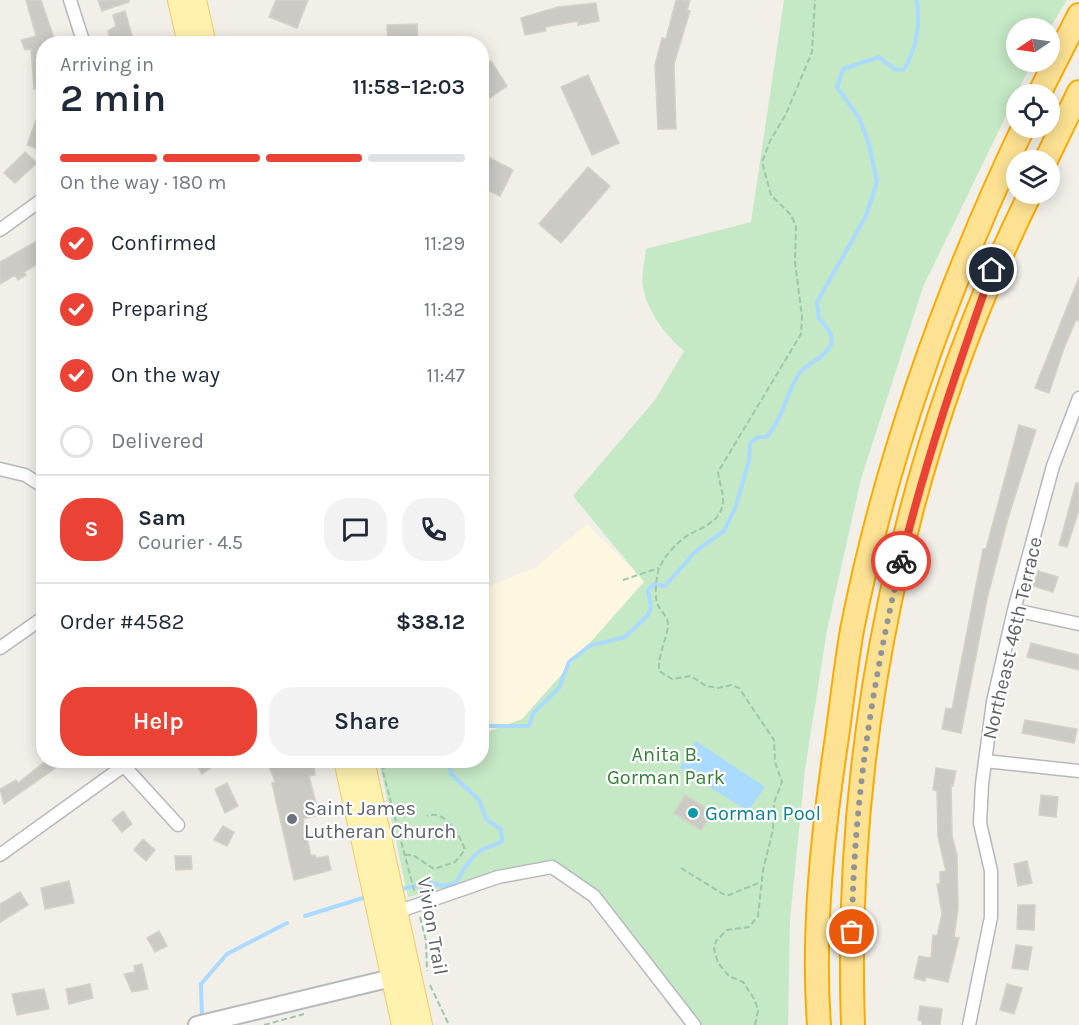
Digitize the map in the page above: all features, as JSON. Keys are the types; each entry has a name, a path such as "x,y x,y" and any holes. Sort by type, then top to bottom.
{"highway":[{"path":"1044,84 1079,15"},
{"path":"1060,131 1079,92"},
{"path":"1060,132 1079,107"},
{"path":"819,1025 822,833 857,609 878,521 925,365 1000,177 1018,138"},
{"path":"853,1025 852,924 855,841 867,724 886,623 914,506 948,393 992,270 1024,204"}],"main road":[{"path":"178,0 186,36"},
{"path":"196,0 204,36"},
{"path":"346,768 388,914"},
{"path":"365,768 388,914 401,975 422,1025"},
{"path":"401,975 402,1025"}],"street":[{"path":"70,0 81,36"},
{"path":"2,229 36,204"},
{"name":"Northeast 46th Terrace","path":"969,1025 992,917 991,871 980,823 993,702 1014,610 1053,466 1079,398"},
{"path":"0,469 25,475 36,482"},
{"path":"1014,610 1079,624"},
{"path":"0,648 36,623"},
{"path":"985,761 1079,771"},
{"path":"0,855 123,768"},
{"path":"132,768 178,825"},
{"path":"388,914 417,901 498,877 552,867 594,896 694,1025"},
{"path":"203,1023 401,975"}],"path":[{"path":"755,1025 758,1011 755,1000 742,982 729,976 718,963 714,949 716,941 727,930 749,927 754,922 759,907 761,882 771,842 774,803 782,782 775,762 774,740 739,688 731,685 718,688 705,686 691,676 672,679 659,671 668,626 665,615 656,602 659,568 674,548 690,535 705,529 721,511 723,499 718,472 801,334 801,307 795,262 796,226 791,215 771,195 762,162 770,141 786,114 812,52 815,0"},
{"path":"623,580 659,568"},
{"name":"Vivion Trail","path":"382,769 426,941 428,982 448,1025"},
{"path":"405,855 413,855 434,869 455,862 465,850 460,835 441,816 433,814 427,816"},
{"path":"681,868 723,894 737,893 761,882"}],"shaded area":[{"path":"587,524 644,581 522,719 489,731 489,586 535,568"}],"green space":[{"name":"Anita B. Gorman Park","path":"784,0 1067,0 1056,18 1006,18 1006,72 1027,72 1021,84 1006,84 1006,116 923,287 861,479 827,630 805,769 790,920 788,1025 701,1025 629,929 621,931 594,896 552,867 466,882 408,897 380,768 489,768 489,731 522,719 644,582 573,496 655,400 684,351 658,322 645,296 642,278 646,249 751,222"}],"water":[{"path":"696,741 765,787 748,811 680,768"}],"building":[{"path":"26,0 41,0 53,36 36,36"},
{"path":"98,0 129,0 129,2 102,11"},
{"path":"276,0 308,0 297,28 269,17"},
{"path":"676,0 690,0 687,10 690,11 674,64 676,129 658,129 655,65 662,38 666,39"},
{"path":"596,3 599,21 578,25 578,21 545,27 546,31 525,35 521,18 558,7"},
{"path":"125,11 132,36 109,36 108,31 116,26 113,15"},
{"path":"417,24 418,36 388,36 387,25"},
{"path":"36,36 36,89 34,89 31,49 25,50 21,40"},
{"path":"491,61 507,86 489,98 489,62"},
{"path":"588,75 619,143 592,155 561,87"},
{"path":"36,120 36,148 27,145"},
{"path":"25,152 36,162 15,183 4,173"},
{"path":"489,158 513,170 500,196 489,190"},
{"path":"588,167 610,186 561,243 539,224"},
{"path":"36,242 36,265 24,272 26,275 18,280 15,275 0,284 0,262"},
{"path":"1079,277 1079,321 1076,320 1064,348 1049,393 1035,388"},
{"path":"1019,425 1036,430 1008,518 987,599 961,733 942,729 946,708 952,709 983,549 986,549"},
{"path":"1076,483 1079,483 1079,510 1067,547 1059,545"},
{"path":"1038,571 1058,577 1053,592 1033,586"},
{"path":"1031,643 1079,655 1079,670 1027,657"},
{"path":"1025,720 1077,729 1074,743 1022,733"},
{"path":"37,768 56,768 4,804 0,789 16,780 18,783"},
{"path":"199,768 211,768 202,774"},
{"name":"Saint James Lutheran Church","path":"270,768 314,768 315,775 309,776 319,815 303,819 311,856 315,855 316,858 328,856 331,870 294,880 272,783 275,782"},
{"path":"936,768 956,771 953,786 951,785 952,835 957,855 958,909 954,937 959,938 948,982 926,977 925,981 914,978 919,956 931,958 933,935 937,936 942,914 937,884 940,884 940,872 946,871 938,837 937,791 933,790"},
{"path":"227,783 238,806 225,813 215,789"},
{"name":"Gorman Pool","path":"685,795 713,812 701,830 674,813"},
{"path":"1041,795 1058,797 1056,817 1039,815"},
{"path":"123,811 132,824 122,832 112,820"},
{"path":"223,826 234,832 227,846 214,840"},
{"path":"143,839 155,850 146,861 134,850"},
{"path":"175,856 191,856 192,869 176,870"},
{"path":"1027,861 1032,883 1018,886 1014,864"},
{"path":"69,881 74,903 45,909 41,888"},
{"path":"20,892 28,905 0,922 0,904"},
{"path":"1018,905 1035,905 1034,930 1017,929"},
{"path":"159,931 167,946 155,952 147,938"},
{"path":"1016,945 1032,947 1028,970 1012,968"},
{"path":"142,964 148,989 132,992 124,974 135,972 134,966"},
{"path":"90,984 93,998 69,1004 66,989"},
{"path":"1007,984 1022,988 1014,1014 1000,1010"},
{"path":"44,989 49,1009 17,1015 12,994"},
{"path":"920,1006 942,1009 940,1025 922,1025 922,1021 918,1020"}],"waterway":[{"path":"489,726 529,726 533,713 559,688 569,662 589,646 625,637 648,615 651,607 648,590 654,584 665,586 696,551 724,531 736,506 749,460 750,443 758,437 767,437 798,375 830,347 832,339 829,330 819,319 817,302 866,216 877,182 869,144 859,118 837,87 843,69 879,57 896,70 904,69 912,53 916,36 917,0"},
{"path":"399,890 428,882 443,886 456,883 476,854 502,841 501,829 487,820 479,800 451,774 450,768"},
{"path":"305,916 366,897"},
{"path":"202,1018 201,984 227,954 287,923"}],"way so far":[{"path":"852,932 855,841 867,724 886,623 901,561"}],"place":[{"name":"Gorman Pool","path":"693,813"},
{"name":"Saint James Lutheran Church","path":"292,819"}],"route":[{"path":"901,561 914,506 948,393 992,270"}]}
